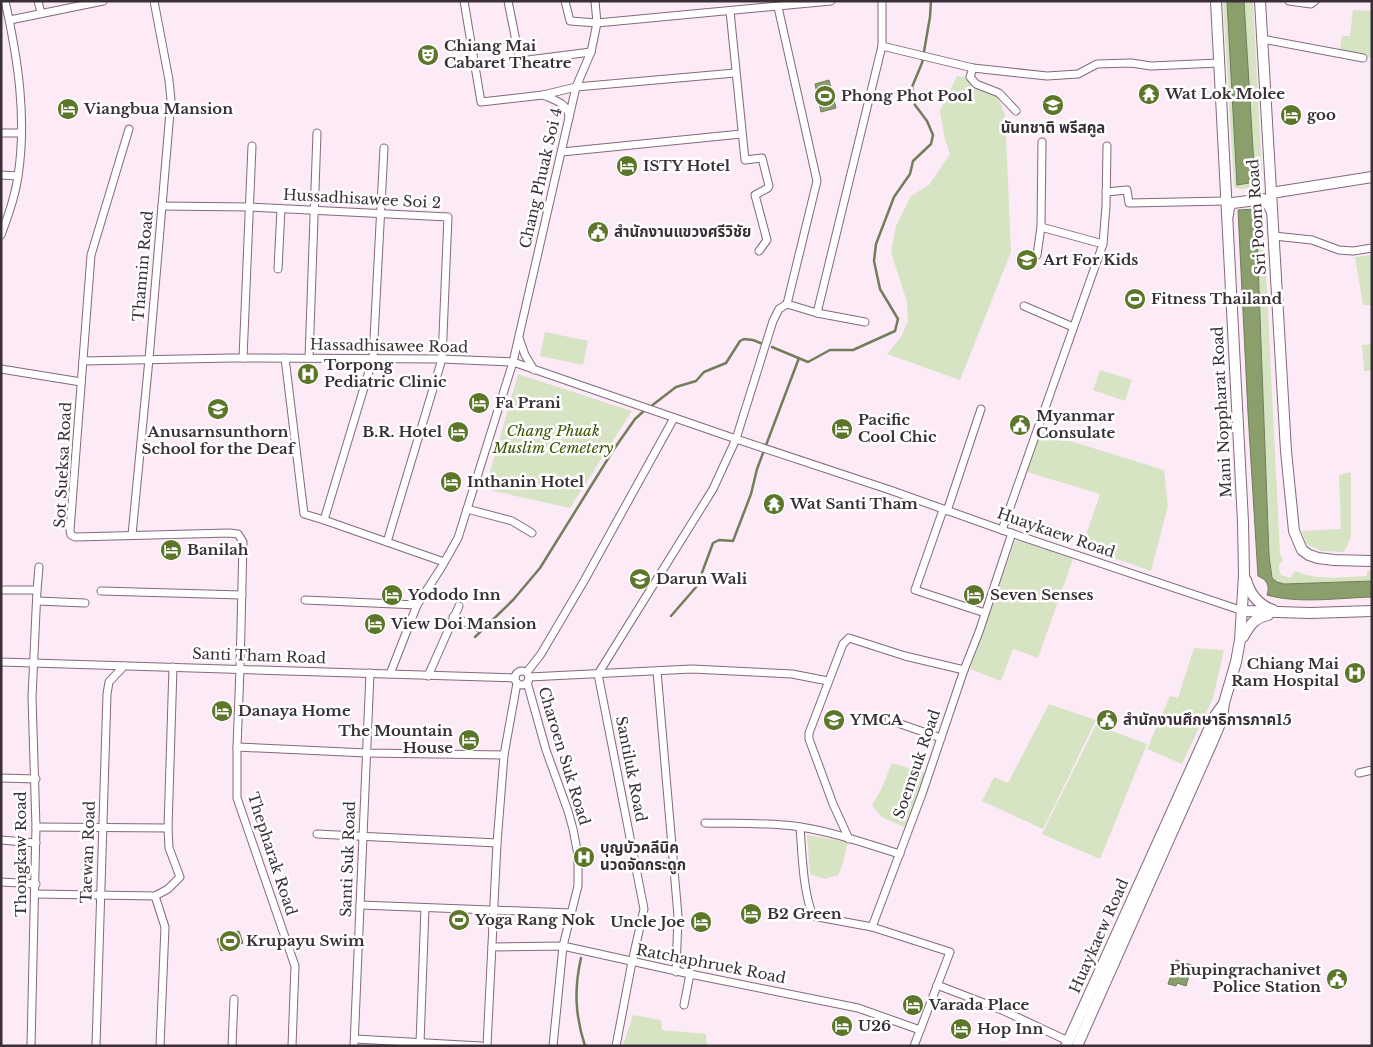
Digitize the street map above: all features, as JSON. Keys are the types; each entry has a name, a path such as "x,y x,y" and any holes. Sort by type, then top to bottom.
{"main road":[{"path":"1216,1 1225,181 1234,200 1372,177"},
{"name":"Sri Poom Road","path":"1260,1 1269,172 1267,188 1264,192 1274,222 1286,452 1292,520 1297,541 1302,550 1309,555 1326,559 1372,562"},
{"name":"Mani Noppharat Road","path":"1234,200 1229,207 1227,218 1244,575 1243,611"},
{"path":"1244,575 1249,589 1260,603 1266,608 1281,613"},
{"path":"1243,611 1281,613 1372,611"},
{"name":"Huaykaew Road","path":"1070,1044 1215,716 1224,703 1236,662 1243,611"},
{"path":"1240,640 1250,624 1259,617 1281,613"}],"street":[{"path":"1,235 12,206 18,176 22,102 6,1"},
{"path":"38,1 41,14"},
{"name":"Thannin Road","path":"132,535 171,100 154,1"},
{"path":"464,1 481,102 543,95 576,87 735,73"},
{"path":"508,1 520,61 591,52"},
{"path":"565,1 570,21 597,24 831,1"},
{"name":"Chang Phuak Soi 4","path":"390,674 417,605 458,538 513,362 576,87 591,52 597,24 594,1"},
{"path":"817,313 882,46 882,1"},
{"path":"1289,1 1311,4 1315,1"},
{"path":"10,20 100,2"},
{"path":"598,674 713,489 736,439 773,321 779,309 787,304 817,181 778,7"},
{"path":"730,11 745,160 762,158 769,186 755,195 767,240 759,251"},
{"path":"1262,39 1363,58"},
{"path":"882,46 973,68 1047,76 1078,74 1097,64 1131,63 1151,66 1219,63"},
{"path":"973,68 970,77 973,82 1000,93 1016,111"},
{"path":"543,95 564,105 569,111 570,119"},
{"name":"Sot Sueksa Road","path":"129,129 91,255 71,535 75,537 238,534 243,542 240,669"},
{"path":"1,133 21,133"},
{"path":"309,358 318,133"},
{"path":"562,152 741,134"},
{"path":"1037,255 1041,227 1042,142"},
{"path":"243,358 252,146"},
{"path":"1002,530 1103,244 1107,146"},
{"path":"324,520 373,358 384,148"},
{"path":"1,175 18,176"},
{"path":"1106,192 1127,190 1129,203 1234,200"},
{"name":"Hussadhisawee Soi 2","path":"162,206 250,207 448,217 442,359"},
{"path":"278,269 281,209"},
{"path":"1041,227 1103,244"},
{"path":"1274,236 1312,240 1339,250 1353,251 1372,248"},
{"path":"787,304 817,313 864,322"},
{"path":"1024,306 1073,327"},
{"path":"519,338 525,355 534,370"},
{"path":"285,358 304,514 444,562"},
{"name":"Hassadhisawee Road","path":"83,360 373,358 513,362 771,450"},
{"path":"387,542 442,359"},
{"path":"1,369 81,382"},
{"path":"981,409 915,590 985,613"},
{"path":"528,677 584,581 674,418"},
{"name":"Huaykaew Road","path":"771,450 1243,611"},
{"path":"467,509 512,521 532,533"},
{"name":"Soemsuk Road","path":"872,927 900,854 1012,533"},
{"name":"Thongkaw Road","path":"31,1046 36,894 36,779 32,698 38,566"},
{"path":"1,590 37,590"},
{"path":"101,591 242,595"},
{"path":"305,600 417,605"},
{"path":"37,601 85,603"},
{"path":"428,676 459,606"},
{"path":"453,617 479,628"},
{"path":"849,838 833,804 808,739 843,644 850,638 906,656 964,670"},
{"name":"Santi Tham Road","path":"1,662 390,674 516,680 522,684 528,677"},
{"name":"Taewan Road","path":"96,1046 108,687 111,679 124,666"},
{"path":"36,894 155,896 168,889 180,877 169,848 168,828 173,667"},
{"name":"Thepharak Road","path":"240,669 237,798 295,966 292,1046"},
{"path":"487,1046 497,843 504,755 519,671 528,677 692,669 792,674 828,681"},
{"path":"657,671 678,916 676,972"},
{"name":"Santi Suk Road","path":"355,1042 370,674"},
{"name":"Santiluk Road","path":"598,674 644,909 616,1046"},
{"name":"Charoen Suk Road","path":"528,677 546,750 573,829 578,855 578,886 563,946 554,1046"},
{"path":"889,720 941,738"},
{"path":"237,747 504,755"},
{"path":"1359,773 1372,770"},
{"path":"1,778 36,779"},
{"path":"705,823 800,827 849,838 900,854"},
{"path":"36,827 168,828"},
{"path":"800,827 809,907 813,916 872,927 950,952 914,1046"},
{"path":"316,834 497,843"},
{"path":"1,840 36,842"},
{"path":"1,882 36,884"},
{"path":"155,896 165,926 160,1046"},
{"path":"360,905 571,913"},
{"path":"420,1044 426,908"},
{"name":"Ratchaphruek Road","path":"492,947 563,946 676,972 858,1008 920,1030"},
{"path":"684,1005 690,974"},
{"path":"937,985 1002,1010 1070,1044"},
{"path":"232,1046 234,999"},
{"path":"355,1042 481,1046"}],"green space":[{"path":"1223,1 1253,1 1262,172 1257,186 1246,189 1234,187"},
{"path":"1353,10 1372,11 1372,58 1340,51 1342,36 1350,36"},
{"path":"957,76 983,82 993,90 1005,114 1011,252 960,380 887,354 901,337 908,321 907,302 891,252 896,226 911,196 929,185 950,154 940,111"},
{"path":"1256,211 1263,211 1280,553 1283,560 1279,565 1279,570 1281,575 1290,578 1295,571 1331,578 1367,576 1367,571 1372,571 1372,581 1284,584 1272,578 1269,555"},
{"path":"1372,255 1372,305 1363,305 1355,257"},
{"path":"545,332 588,341 583,365 540,356"},
{"path":"1372,344 1372,371 1364,371 1362,345"},
{"path":"1100,370 1132,380 1125,401 1093,390"},
{"name":"Chang Phuak Muslim Cemetery","path":"518,374 632,411 570,508 485,489"},
{"path":"1041,432 1164,470 1168,506 1151,571 1082,547 1100,494 1027,472"},
{"path":"1351,472 1351,537 1344,552 1321,551 1306,544 1302,531 1341,529 1339,475"},
{"path":"1016,538 1073,559 1038,658 1013,649 1001,681 970,669"},
{"path":"1194,648 1224,650 1213,698 1182,764 1147,749 1170,696 1178,698"},
{"path":"1049,704 1096,720 1043,829 982,801 994,777 1008,783"},
{"path":"1096,725 1147,744 1100,859 1042,834"},
{"path":"892,763 925,773 906,828 882,817 872,805 881,790"},
{"path":"807,835 848,842 838,875 825,879 810,874"},
{"path":"633,1015 661,1020 662,1030 706,1034 707,1046 623,1045"}],"shaded area":[{"path":"1227,1 1244,1 1255,182 1237,185"},
{"name":"Phong Phot Pool","path":"829,80 836,108 821,112 815,84"},
{"path":"1256,209 1269,555 1272,578 1284,584 1372,581 1372,597 1319,600 1279,598 1267,595 1267,583 1258,576 1238,210"},
{"name":"Krupayu Swim","path":"239,931 243,943 221,951 217,939"},
{"path":"1176,960 1192,965 1186,986 1177,983 1176,986 1168,984"}],"waterway":[{"path":"772,347 808,362 830,350 853,350 895,331 898,319 880,289 874,261 876,244 894,197 910,174 913,161 931,144 933,135 927,121 915,105 912,87 922,63 931,1"},
{"path":"650,407 676,387 696,381 704,372 726,363 740,341 744,339 753,340 763,344"},
{"path":"671,616 697,586 713,543 719,540 733,541 751,494 757,469 799,358"},
{"path":"475,637 513,600 540,568 614,449 635,419 645,410"},
{"path":"581,958 577,980 577,1013 585,1046"}],"place":[{"name":"Chiang Mai Cabaret Theatre","path":"428,55"},
{"name":"Wat Lok Molee","path":"1149,94"},
{"name":"Phong Phot Pool","path":"825,96"},
{"name":"นันทชาติ พรีสคูล","path":"1053,105"},
{"name":"Viangbua Mansion","path":"68,109"},
{"name":"goo","path":"1291,115"},
{"name":"ISTY Hotel","path":"627,166"},
{"name":"สำนักงานแขวงศรีวิชัย","path":"598,232"},
{"name":"Art For Kids","path":"1027,260"},
{"name":"Fitness Thailand","path":"1135,299"},
{"name":"Torpong Pediatric Clinic","path":"308,374"},
{"name":"Fa Prani","path":"479,403"},
{"name":"Anusarnsunthorn School for the Deaf","path":"218,409"},
{"name":"Myanmar Consulate","path":"1020,425"},
{"name":"Pacific Cool Chic","path":"842,429"},
{"name":"B.R. Hotel","path":"458,432"},
{"name":"Inthanin Hotel","path":"451,482"},
{"name":"Wat Santi Tham","path":"774,504"},
{"name":"Banilah","path":"171,550"},
{"name":"Darun Wali","path":"640,579"},
{"name":"Yododo Inn","path":"392,595"},
{"name":"Seven Senses","path":"974,595"},
{"name":"View Doi Mansion","path":"375,624"},
{"name":"Chiang Mai Ram Hospital","path":"1355,673"},
{"name":"Danaya Home","path":"222,711"},
{"name":"YMCA","path":"834,720"},
{"name":"สำนักงานศึกษาธิการภาค15","path":"1107,720"},
{"name":"The Mountain House","path":"469,740"},
{"name":"บุญบัวคลีนิค นวดจัดกระดูก","path":"584,857"},
{"name":"B2 Green","path":"751,914"},
{"name":"Yoga Rang Nok","path":"459,920"},
{"name":"Uncle Joe","path":"701,922"},
{"name":"Krupayu Swim","path":"230,941"},
{"name":"Phupingrachanivet Police Station","path":"1337,979"},
{"name":"Varada Place","path":"913,1005"},
{"name":"U26","path":"842,1026"},
{"name":"Hop Inn","path":"961,1029"}]}
